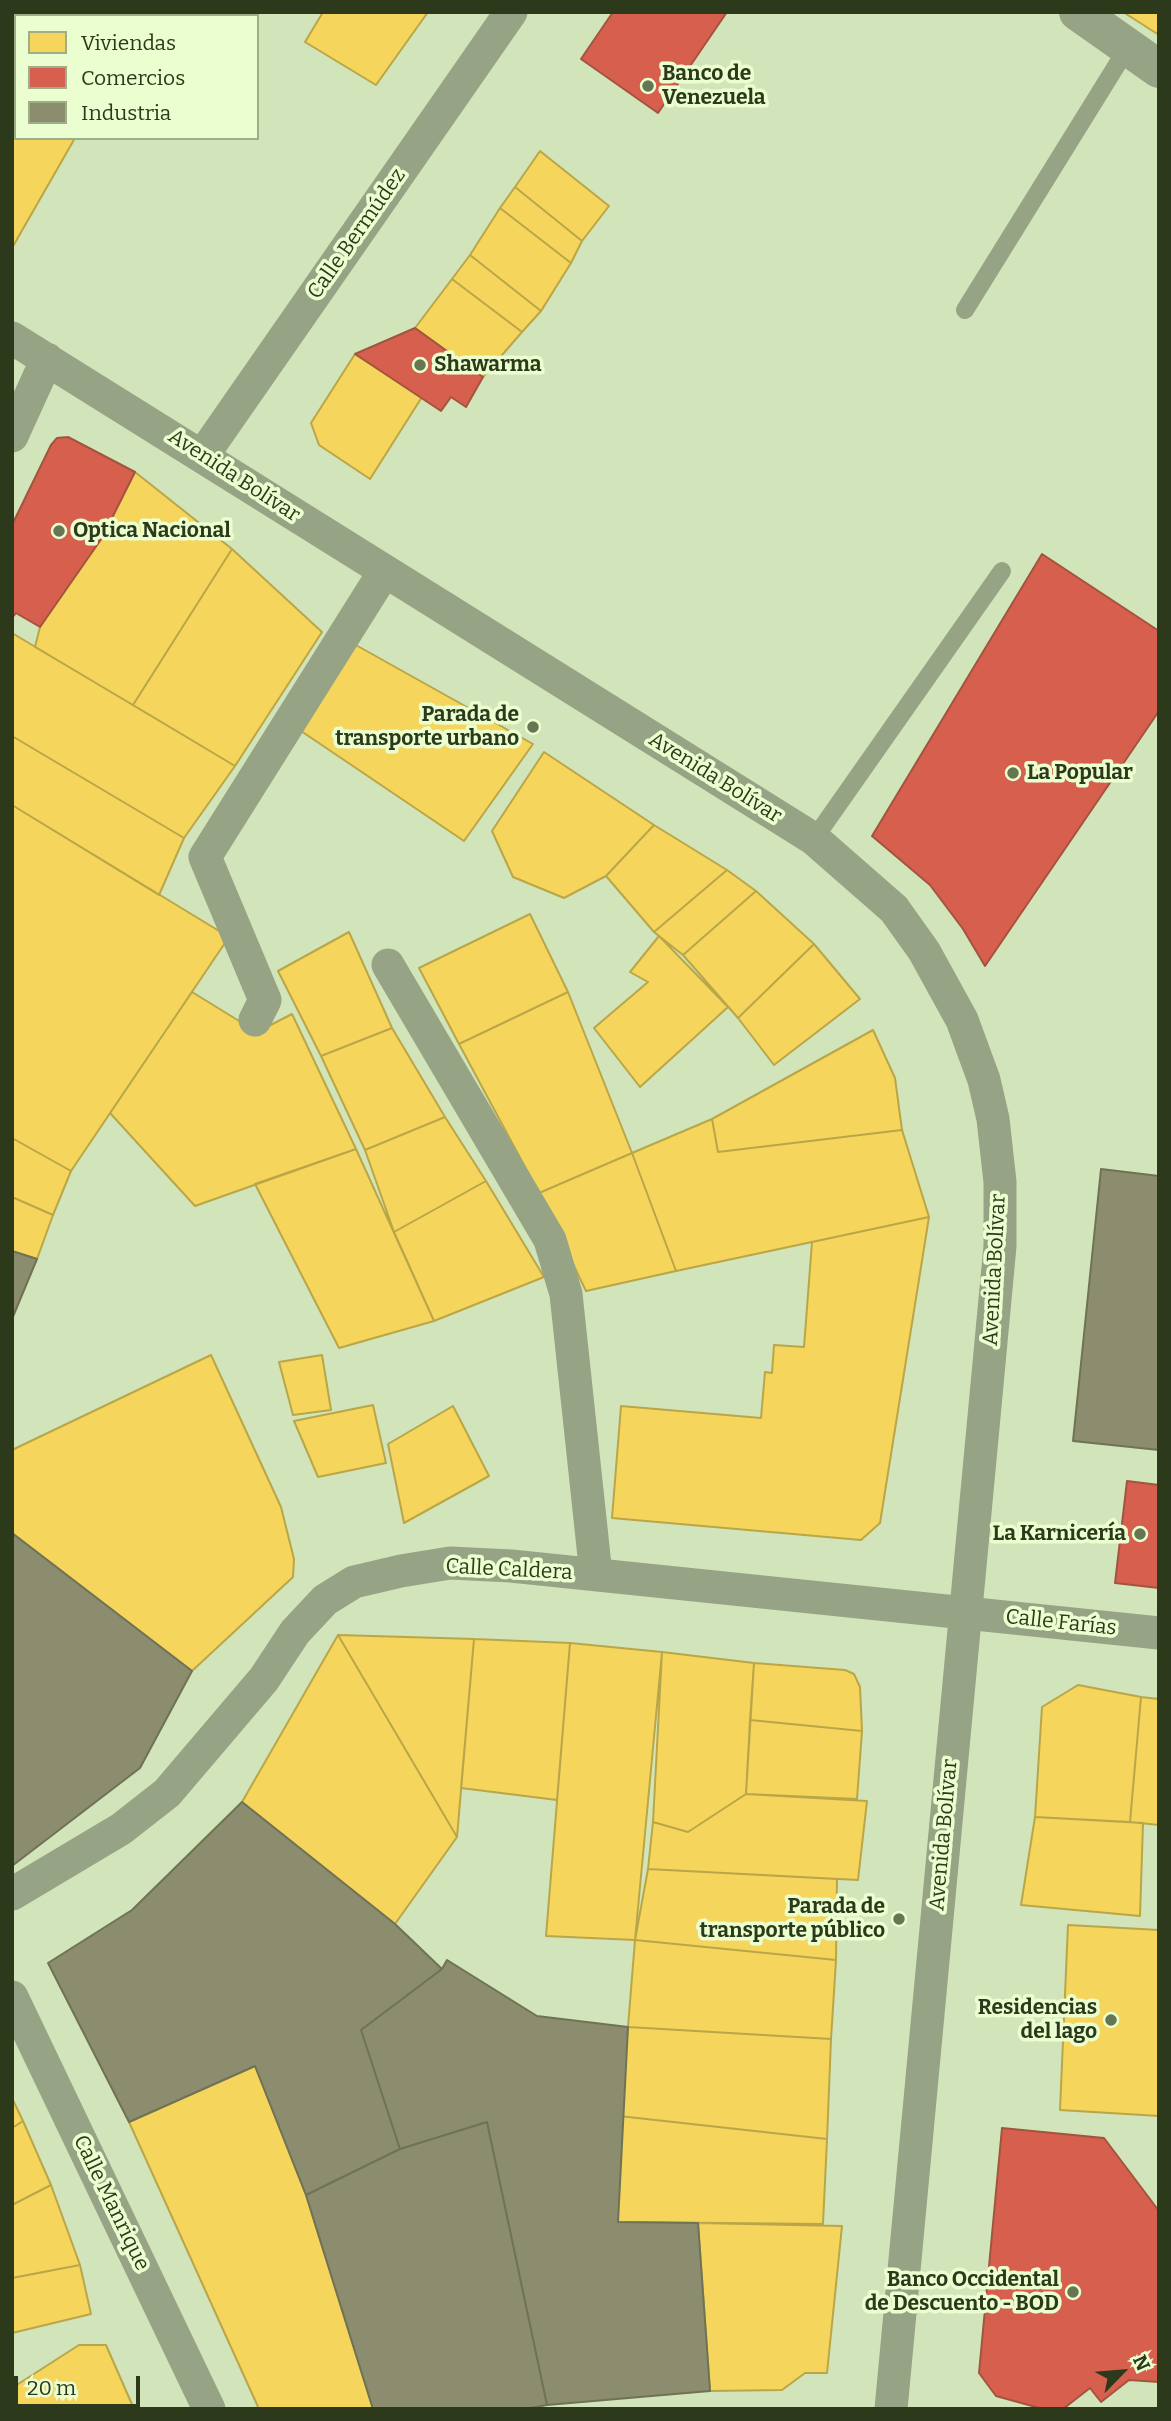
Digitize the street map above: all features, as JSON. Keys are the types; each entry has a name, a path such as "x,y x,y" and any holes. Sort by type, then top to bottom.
{"street":[{"name":"Calle Bermúdez","path":"203,455 511,12"},
{"path":"1078,12 1159,69"},
{"name":"Avenida Bolívar","path":"12,338 814,839 894,909 924,951 962,1020 984,1080 993,1119 1000,1182 1000,1246 891,2409"},
{"path":"12,436 47,359"},
{"path":"255,1020 265,1000 205,857 384,572"},
{"path":"388,965 550,1240 566,1294 596,1575"},
{"name":"Calle Caldera","path":"12,1894 121,1829 167,1793 264,1679 295,1632 325,1600 354,1582 450,1563 596,1575 964,1614"},
{"name":"Calle Farías","path":"964,1614 1159,1633"},
{"name":"Calle Manrique","path":"12,1997 209,2409"}],"lane":[{"path":"965,310 1128,47"},
{"path":"814,839 1002,571"}],"building: Viviendas":[{"path":"114,12 118,14 42,14"},
{"path":"323,12 428,12 376,85 305,42"},
{"path":"1123,12 1159,12 1159,35"},
{"path":"14,78 14,140 74,140 12,248"},
{"path":"540,151 609,206 582,241 515,187"},
{"path":"515,187 582,241 571,263 500,208"},
{"path":"500,208 571,263 541,311 470,255"},
{"path":"470,255 541,311 522,332 452,279"},
{"path":"452,279 522,332 483,377 415,328"},
{"path":"355,354 422,397 370,479 319,445 311,423"},
{"path":"135,472 232,549 133,705 35,647 40,627"},
{"path":"232,549 322,632 235,766 133,705"},
{"path":"12,633 235,766 184,838 12,736"},
{"path":"354,644 533,744 464,841 301,731"},
{"path":"12,736 184,838 159,895 12,805"},
{"path":"544,752 654,825 606,876 564,898 513,877 492,831"},
{"path":"12,805 229,937 71,1171 12,1138"},
{"path":"654,825 727,870 654,932 606,876"},
{"path":"727,870 756,891 683,955 654,932"},
{"path":"756,891 814,944 738,1018 683,955"},
{"path":"530,914 568,992 459,1044 419,968"},
{"path":"349,932 392,1028 321,1056 278,971"},
{"path":"659,936 728,1007 640,1087 594,1028 648,982 630,972"},
{"path":"814,944 860,999 774,1065 738,1018"},
{"path":"192,992 257,1032 292,1014 356,1149 195,1206 110,1113"},
{"path":"568,992 632,1153 539,1193 459,1044"},
{"path":"392,1028 445,1117 365,1150 321,1056"},
{"path":"873,1030 895,1078 902,1130 718,1152 712,1119"},
{"path":"445,1117 486,1181 394,1232 365,1150"},
{"path":"712,1119 718,1152 902,1130 929,1217 676,1271 632,1153"},
{"path":"12,1138 71,1171 53,1215 12,1197"},
{"path":"356,1149 434,1321 339,1348 255,1184"},
{"path":"632,1153 676,1271 586,1291 539,1193"},
{"path":"486,1181 544,1277 434,1321 394,1232"},
{"path":"12,1197 53,1215 37,1259 12,1251"},
{"path":"929,1217 880,1523 861,1540 612,1518 621,1406 761,1418 765,1372 772,1373 774,1345 804,1347 812,1242"},
{"path":"211,1355 281,1507 294,1559 293,1577 192,1671 12,1533 12,1450"},
{"path":"322,1355 331,1410 293,1415 279,1362"},
{"path":"373,1405 386,1463 318,1477 294,1421"},
{"path":"453,1406 489,1476 404,1523 388,1444"},
{"path":"338,1635 457,1837 395,1924 242,1802"},
{"path":"338,1635 474,1639 457,1837"},
{"path":"474,1639 570,1643 557,1800 461,1788"},
{"path":"570,1643 662,1652 635,1940 546,1936"},
{"path":"662,1652 754,1663 746,1794 688,1832 653,1822"},
{"path":"754,1663 845,1670 854,1674 860,1687 862,1731 750,1720"},
{"path":"1078,1685 1141,1697 1130,1822 1035,1817 1042,1707"},
{"path":"1141,1697 1159,1699 1159,1825 1130,1822"},
{"path":"750,1720 862,1731 857,1799 746,1794"},
{"path":"746,1794 867,1801 858,1880 648,1869 653,1822 688,1832"},
{"path":"1035,1817 1143,1823 1140,1916 1021,1905"},
{"path":"648,1869 837,1879 836,1960 635,1940"},
{"name":"Residencias del lago","path":"1068,1925 1159,1930 1159,2116 1060,2110"},
{"path":"635,1940 836,1960 831,2039 628,2027"},
{"path":"628,2027 831,2039 827,2139 619,2116"},
{"path":"255,2066 306,2195 373,2409 259,2409 129,2122"},
{"path":"12,2098 23,2121 12,2128"},
{"path":"619,2116 827,2139 823,2224 618,2222"},
{"path":"23,2121 51,2185 12,2205 12,2128"},
{"path":"51,2185 80,2265 12,2278 12,2205"},
{"path":"698,2223 842,2226 827,2373 805,2373 782,2390 710,2391"},
{"path":"80,2265 91,2314 12,2333 12,2278"},
{"path":"79,2345 106,2345 134,2409 12,2409 12,2388"}],"building: Comercios":[{"path":"114,12 143,12 142,14"},
{"name":"Banco de Venezuela","path":"613,12 727,12 658,113 581,59"},
{"name":"Shawarma","path":"415,328 483,377 466,407 451,397 441,411 355,354"},
{"name":"Optica Nacional","path":"68,437 135,472 102,538 40,627 16,613 12,618 12,525 51,445 57,438"},
{"name":"La Popular","path":"1042,554 1159,631 1159,711 985,966 963,929 930,885 872,836"},
{"name":"La Karnicería","path":"1127,1481 1159,1485 1159,1588 1115,1583"},
{"name":"Banco Occidental de Descuento - BOD","path":"1002,2128 1104,2138 1159,2211 1159,2382 1129,2380 1101,2402 1090,2388 1063,2409 1043,2409 996,2396 979,2373"}],"building: Industria":[{"path":"1101,1169 1159,1176 1159,1450 1073,1441"},
{"path":"12,1251 37,1259 12,1319"},
{"path":"12,1533 192,1671 140,1768 12,1866"},
{"path":"242,1802 395,1924 442,1969 361,2030 400,2149 306,2195 255,2066 129,2122 48,1963 132,1910"},
{"path":"447,1960 537,2016 628,2027 618,2222 698,2223 710,2391 547,2405 487,2122 400,2149 361,2030 442,1969"},
{"path":"487,2122 547,2405 526,2409 373,2409 306,2195 400,2149"}],"place":[{"name":"Banco de Venezuela","path":"648,86"},
{"name":"Shawarma","path":"420,365"},
{"name":"Optica Nacional","path":"59,531"},
{"name":"Parada de transporte urbano","path":"533,727"},
{"name":"La Popular","path":"1013,773"},
{"name":"La Karnicería","path":"1140,1534"},
{"name":"Parada de transporte público","path":"899,1919"},
{"name":"Residencias del lago","path":"1111,2020"},
{"name":"Banco Occidental de Descuento - BOD","path":"1073,2292"}]}
